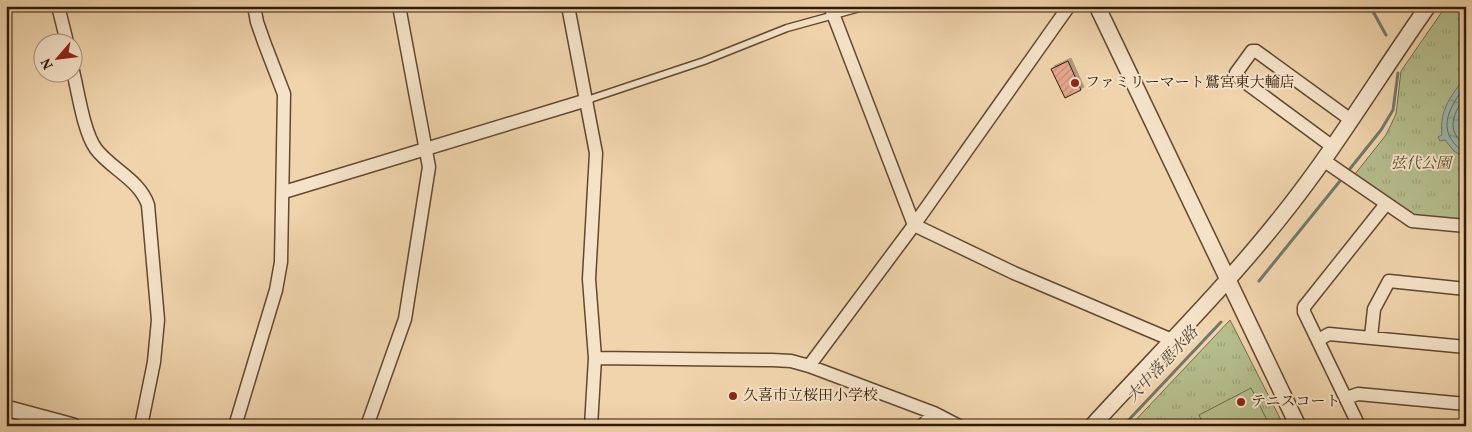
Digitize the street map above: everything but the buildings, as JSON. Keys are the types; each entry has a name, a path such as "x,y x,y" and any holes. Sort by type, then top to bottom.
{"street":[{"path":"58,6 64,32"},
{"path":"235,426 280,272 284,192 284,94 262,35 254,6"},
{"path":"366,426 405,319 428,183 429,167 399,6"},
{"path":"568,6 596,153 589,279 596,358 591,426"},
{"path":"809,366 914,225 1069,6"},
{"path":"1097,6 1298,426"},
{"path":"1092,426 1228,280 1281,217 1333,147 1428,6"},
{"path":"832,11 914,225 1014,273 1172,340"},
{"path":"1333,147 1238,77 1236,73 1252,50 1256,51 1351,120"},
{"path":"76,82 88,134 96,149 141,190 148,205 158,320 154,362 141,426"},
{"path":"284,192 587,100"},
{"path":"1323,160 1412,221 1466,226"},
{"path":"1359,426 1304,312 1304,307 1386,204"},
{"path":"1371,337 1374,309 1389,281 1466,289"},
{"path":"1318,340 1329,334 1466,347"},
{"path":"596,358 792,361 934,413 959,426"},
{"path":"1346,398 1358,394 1466,404"},
{"path":"6,408 74,426"},
{"path":"922,426 934,413"}],"lane":[{"path":"587,100 704,61 832,11 867,6"}],"green space":[{"name":"弦代公園","path":"1446,6 1466,6 1466,222 1414,216 1355,174 1386,135 1396,114 1401,71"},
{"path":"1230,320 1284,426 1130,426"},
{"name":"テニスコート","path":"1251,388 1270,426 1204,426 1199,415"}],"water":[{"path":"1466,75 1466,159 1454,151 1445,140 1440,141 1438,137 1442,135 1443,117 1451,96"}],"waterway":[{"name":"大中落悪水路","path":"1370,6 1386,35"},
{"name":"大中落悪水路","path":"1349,170 1381,130 1393,110 1398,73"},
{"name":"大中落悪水路","path":"1259,281 1340,181"},
{"name":"大中落悪水路","path":"1123,426 1221,322"}],"place":[{"name":"ファミリーマート鷲宮東大輪店","path":"1075,83"},
{"name":"久喜市立桜田小学校","path":"733,396"},
{"name":"テニスコート","path":"1241,402"}]}
